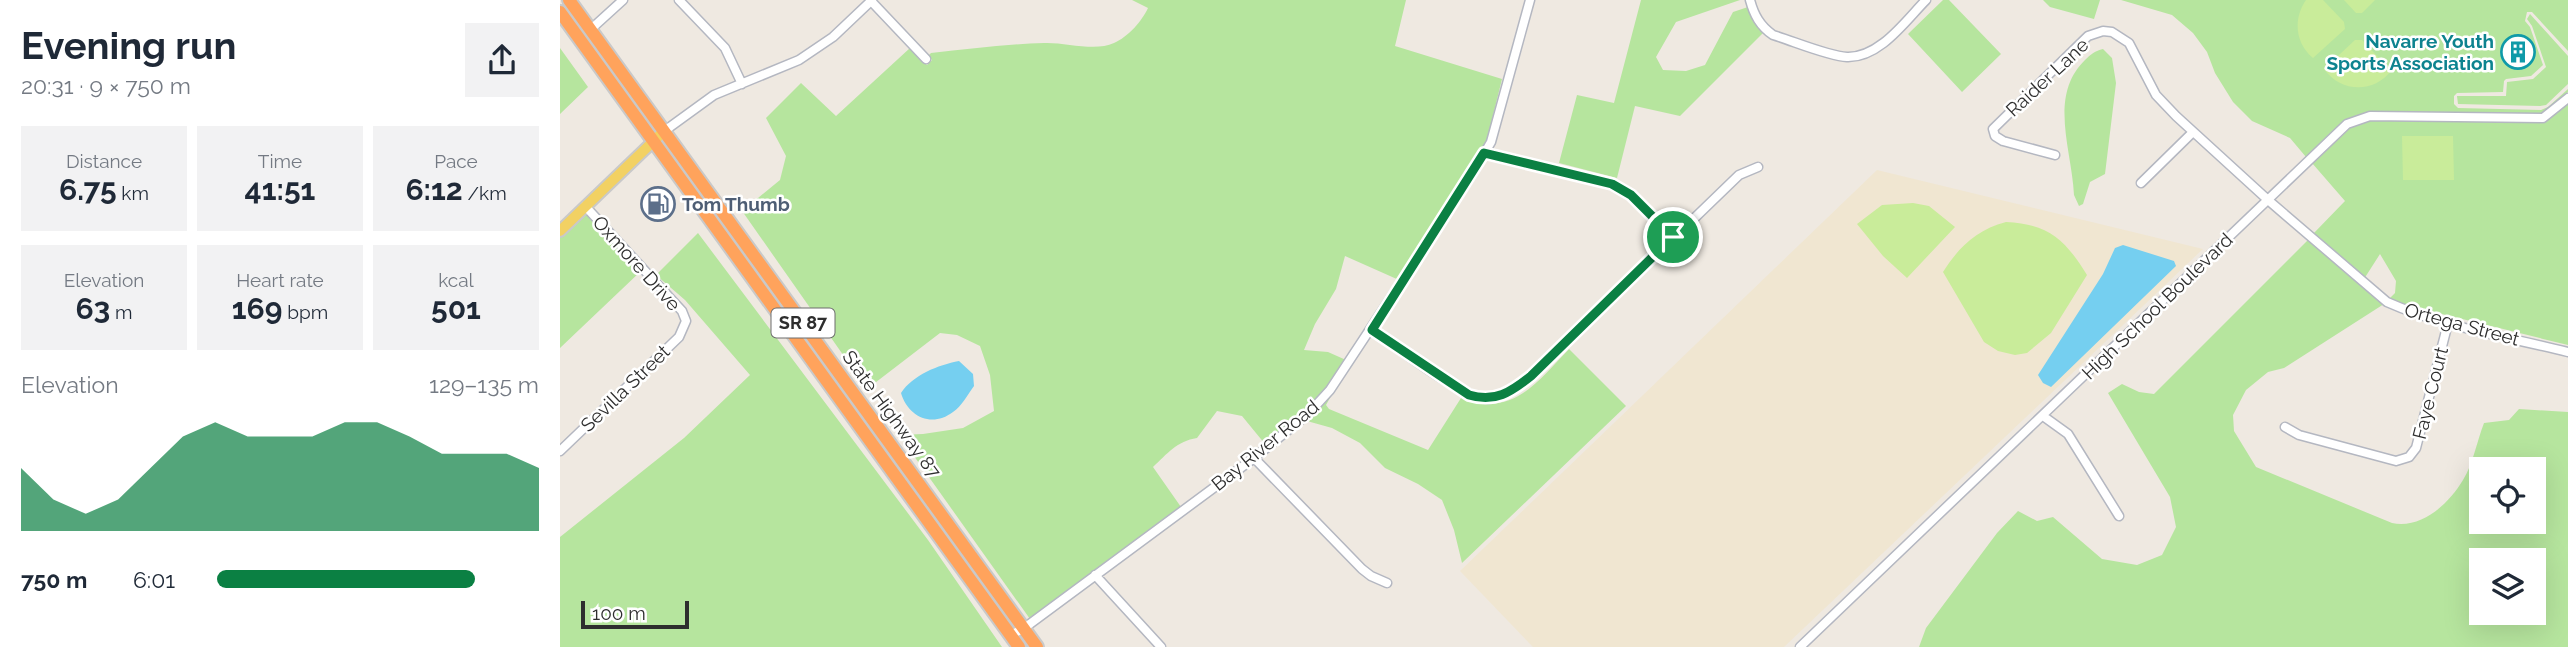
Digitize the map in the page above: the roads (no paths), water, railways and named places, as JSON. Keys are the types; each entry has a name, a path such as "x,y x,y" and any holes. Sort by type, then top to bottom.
{"highway":[{"name":"State Highway 87","path":"569,0 659,137 1037,647"},
{"name":"SR 87","path":"560,12 659,137 1019,647"}],"main road":[{"path":"560,231 659,137"}],"street":[{"path":"679,0 725,48 742,84"},
{"path":"659,137 715,95 799,60 833,37 872,0 926,59"},
{"name":"Bay River Road","path":"1010,635 1023,629 1254,458 1320,404 1372,330 1490,142 1530,0"},
{"path":"1750,0 1754,15 1773,35 1848,57 1864,54 1880,45 1926,0"},
{"path":"590,30 619,1"},
{"name":"Raider Lane","path":"2055,155 2003,141 1995,136 1993,129 2082,41 2103,31 2119,35 2129,43 2156,95 2268,200"},
{"name":"High School Boulevard","path":"1800,647 2338,132 2358,119 2370,116 2543,117 2568,98"},
{"path":"2141,183 2193,132"},
{"path":"1484,153 1624,189 1673,237"},
{"path":"1372,330 1469,395 1481,399 1499,397 1531,376 1740,175 1758,167"},
{"name":"Ortega Street","path":"2268,200 2386,302 2448,323 2568,352"},
{"name":"Oxmore Drive","path":"585,206 682,311 686,321"},
{"name":"Sevilla Street","path":"560,451 679,337 686,321"},
{"name":"Faye Court","path":"2285,427 2300,435 2396,461 2409,457 2416,448 2448,323"},
{"path":"2043,416 2068,434 2119,516"},
{"path":"1254,458 1362,569 1387,583"},
{"path":"1095,575 1161,647"}],"water":[{"path":"2123,245 2174,261 2176,266 2051,387 2043,383 2038,375 2103,274 2115,248"},
{"path":"959,361 973,374 974,386 962,404 945,417 937,419 922,418 915,414 901,393 912,381 927,372"}],"place":[{"name":"Navarre Youth Sports Association","path":"2518,52"},
{"name":"Tom Thumb","path":"658,204"}]}
